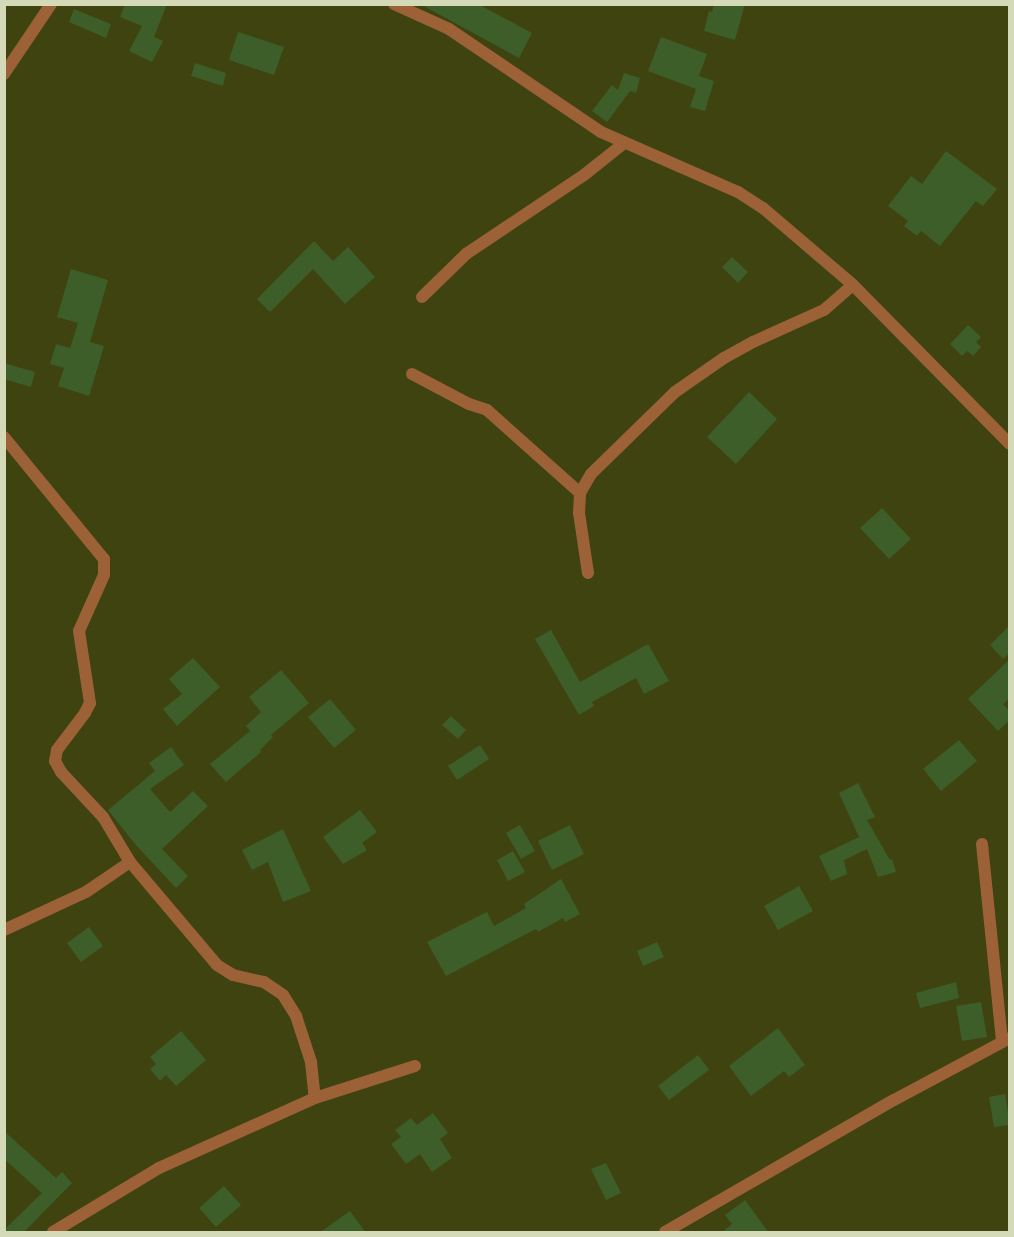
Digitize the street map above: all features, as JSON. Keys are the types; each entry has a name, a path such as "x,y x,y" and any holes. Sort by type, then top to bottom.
{"street":[{"path":"4,74 51,4"},
{"path":"394,4 449,28 565,109 623,144 738,192 763,208 853,285 1010,444"},
{"path":"422,297 466,254 584,175 623,144"},
{"path":"588,573 579,513 580,493 591,474 675,392 753,342 824,310 853,285"},
{"path":"412,374 469,404 487,410 580,493"},
{"path":"4,437 104,559 104,575 79,631 90,703 57,750 55,761 61,772 103,817 130,862 217,965 233,975 264,982 283,995 296,1016 311,1062 315,1098"},
{"path":"665,1233 894,1100 1006,1040 982,844"},
{"path":"4,930 87,892 130,862"},
{"path":"53,1233 159,1168 315,1098 415,1066"}],"building":[{"path":"125,4 167,4 154,37 163,41 152,62 129,51 142,26 120,17"},
{"path":"420,4 478,4 532,33 519,58"},
{"path":"714,4 745,4 735,40 704,31 709,11 712,12"},
{"path":"74,9 111,24 106,38 69,22"},
{"path":"238,32 284,47 274,75 229,60"},
{"path":"661,37 707,54 699,76 714,81 705,111 690,107 696,89 648,71"},
{"path":"195,63 226,73 223,86 191,76"},
{"path":"624,73 640,78 636,93 630,91 607,122 592,111 612,85 618,90"},
{"path":"946,151 997,189 983,206 976,201 940,246 921,231 917,236 904,226 908,221 888,206 911,176 922,184"},
{"path":"314,241 333,261 348,247 375,277 345,304 313,269 270,312 257,299"},
{"path":"732,257 748,272 738,283 722,267"},
{"path":"71,269 108,280 90,342 104,346 89,396 58,386 64,368 50,364 56,344 70,348 78,323 57,317"},
{"path":"968,325 981,337 976,342 981,347 973,356 967,351 962,356 950,344"},
{"path":"4,363 35,372 31,387 4,379"},
{"path":"749,392 777,419 736,464 707,437"},
{"path":"882,508 911,539 889,559 860,528"},
{"path":"1010,625 1010,653 1003,659 990,645"},
{"path":"551,630 580,682 648,644 669,681 644,694 636,678 592,702 594,706 579,715 535,639"},
{"path":"193,658 220,687 177,726 163,709 182,694 169,679"},
{"path":"1010,659 1010,698 1003,704 1010,711 1010,720 998,731 968,699"},
{"path":"281,670 309,703 271,735 273,737 260,750 261,752 226,782 210,764 250,731 246,726 261,712 249,697"},
{"path":"330,699 356,730 334,748 308,717"},
{"path":"451,716 466,730 458,739 442,725"},
{"path":"959,740 977,761 941,791 923,769"},
{"path":"480,745 489,759 457,780 448,766"},
{"path":"171,747 184,765 150,789 170,812 193,791 208,806 162,849 188,876 176,888 135,844 108,810 155,771 149,763"},
{"path":"858,783 875,817 867,820 890,860 892,859 896,872 878,877 867,849 844,860 847,874 831,881 819,856 859,837 839,793"},
{"path":"360,810 377,832 362,843 367,850 343,864 323,837"},
{"path":"520,825 535,851 521,859 506,833"},
{"path":"570,825 584,854 552,870 538,841"},
{"path":"283,829 311,891 283,902 268,862 252,870 242,850"},
{"path":"513,851 525,872 508,881 497,860"},
{"path":"561,879 580,914 565,922 563,918 538,932 536,929 446,976 427,942 487,912 494,926 526,908 524,904"},
{"path":"799,886 813,911 778,930 764,906"},
{"path":"89,927 103,946 81,962 67,943"},
{"path":"657,942 664,957 643,966 637,951"},
{"path":"956,982 959,998 920,1008 916,993"},
{"path":"981,1002 987,1037 962,1041 956,1006"},
{"path":"778,1028 805,1065 789,1077 784,1071 751,1096 729,1066"},
{"path":"181,1031 206,1060 176,1086 166,1075 160,1081 150,1069 156,1064 150,1057"},
{"path":"698,1055 709,1070 669,1100 658,1086"},
{"path":"1005,1094 1010,1125 994,1127 989,1097"},
{"path":"433,1113 448,1133 440,1139 452,1158 432,1172 420,1154 406,1164 391,1144 401,1137 395,1130 411,1118 417,1125"},
{"path":"4,1131 56,1178 62,1172 72,1183 23,1233 4,1233 4,1230 42,1193 4,1159"},
{"path":"606,1163 621,1193 606,1200 591,1169"},
{"path":"224,1186 241,1205 216,1227 199,1208"},
{"path":"745,1200 769,1233 721,1233 732,1224 725,1215"},
{"path":"350,1211 366,1233 319,1233"}]}
